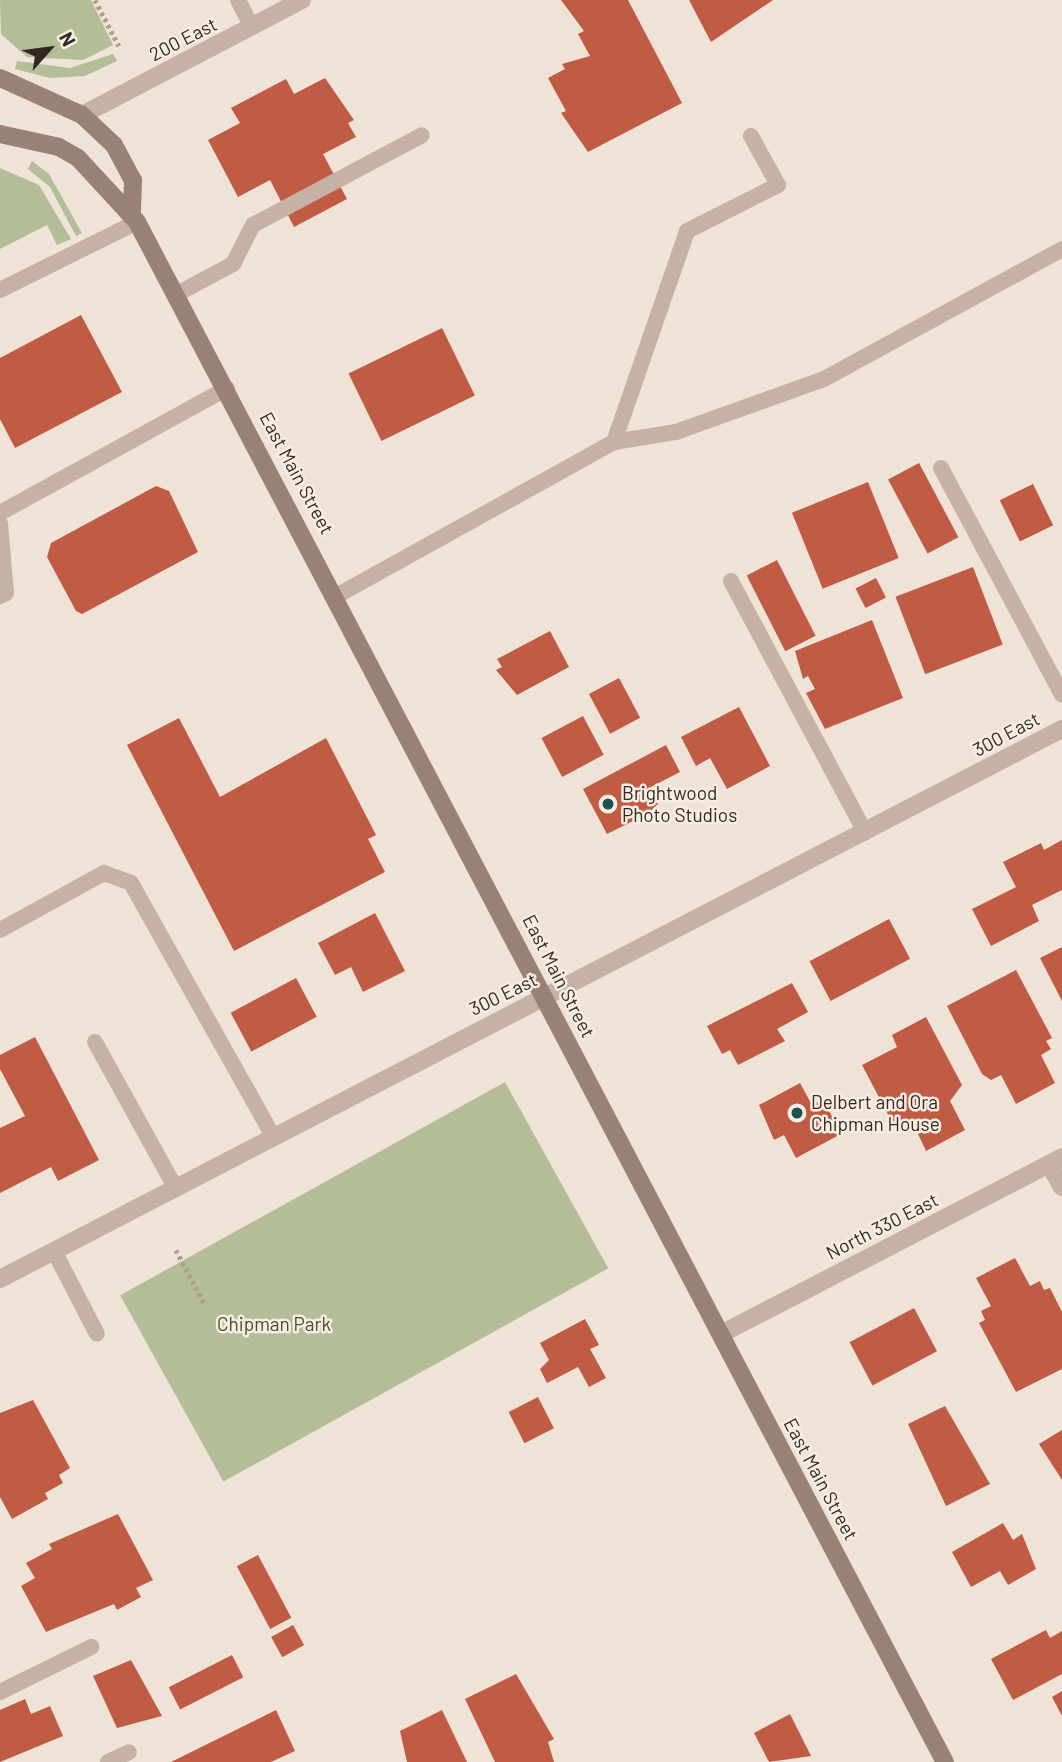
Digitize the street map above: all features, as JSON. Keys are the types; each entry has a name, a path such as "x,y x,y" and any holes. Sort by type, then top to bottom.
{"main road":[{"name":"East Main Street","path":"0,78 82,116 114,145 133,180 135,217"},
{"name":"East Main Street","path":"0,134 59,147 78,158 135,217 338,595 945,1762"}],"street":[{"name":"200 East","path":"82,116 302,0"},
{"name":"300 East","path":"0,1279 1062,729"},
{"name":"North 330 East","path":"721,1334 1056,1160"},
{"path":"1056,1160 1062,1187"}],"lane":[{"path":"238,0 252,27"},
{"path":"177,294 233,264 253,225 422,135"},
{"path":"614,442 687,231 778,185 751,136"},
{"path":"0,290 135,217"},
{"path":"338,595 614,442 676,432 824,379 1062,249"},
{"path":"0,513 227,388"},
{"path":"942,468 1062,695"},
{"path":"0,523 6,593 0,596"},
{"path":"730,580 865,832"},
{"path":"0,930 104,873 131,883 273,1136"},
{"path":"95,1042 175,1187"},
{"path":"54,1251 97,1334"},
{"path":"0,1692 92,1647"},
{"path":"108,1762 130,1752"}],"path":[{"path":"95,0 119,46"},
{"path":"177,1250 204,1303"}],"green space":[{"path":"0,0 91,0 113,45 83,60 27,57 1,34"},
{"path":"113,54 117,61 85,76 50,78 15,69 17,61 70,68"},
{"path":"32,161 49,174 82,233 76,236 50,187 28,169"},
{"path":"0,168 39,185 71,239 57,245 47,225 0,249"},
{"name":"Chipman Park","path":"505,1082 608,1268 223,1482 120,1295"}],"building":[{"path":"561,0 628,0 682,103 588,152 561,113 566,111 548,78 565,69 562,64 590,56 578,34 584,31"},
{"path":"689,0 773,0 711,42"},
{"path":"325,78 354,120 348,123 356,137 323,154 347,199 294,227 270,180 238,197 208,140 240,123 231,108 286,79 294,94"},
{"path":"81,315 122,392 15,448 0,419 0,358"},
{"path":"442,328 475,395 381,441 349,374"},
{"path":"919,463 958,537 928,554 888,479"},
{"path":"868,482 899,558 823,589 792,513"},
{"path":"1033,484 1053,525 1020,542 1000,500"},
{"path":"156,486 169,491 198,552 82,614 76,611 47,557 51,543"},
{"path":"777,560 816,636 785,651 747,575"},
{"path":"973,567 1003,644 925,674 896,597"},
{"path":"876,578 886,598 865,608 856,588"},
{"path":"872,620 903,698 825,729 806,693 815,689 808,676 803,679 795,651"},
{"path":"550,631 569,667 517,695 496,670 502,667 497,659"},
{"path":"619,678 640,718 610,734 589,694"},
{"path":"739,707 770,766 727,789 710,758 696,766 681,737"},
{"path":"583,716 604,755 562,777 542,738"},
{"path":"179,718 220,797 326,738 376,835 368,839 385,872 234,951 127,745"},
{"path":"666,745 680,772 649,788 658,804 647,814 607,834 583,789"},
{"path":"1062,840 1062,890 1032,905 1039,921 991,946 972,909 1016,887 1003,862 1041,843 1044,850"},
{"path":"375,913 405,971 363,992 351,967 335,975 318,943"},
{"path":"889,919 910,959 831,1001 810,961"},
{"path":"1062,947 1062,1001 1040,958"},
{"path":"1016,970 1052,1038 1046,1041 1051,1049 1041,1055 1055,1083 1016,1104 1001,1075 991,1080 982,1074 947,1006"},
{"path":"296,978 317,1017 251,1052 231,1013"},
{"path":"792,983 808,1012 777,1029 785,1041 738,1065 730,1050 722,1054 707,1026"},
{"path":"926,1017 962,1085 950,1101 965,1130 926,1151 912,1121 900,1127 892,1122 862,1065 897,1047 892,1035"},
{"path":"35,1037 99,1160 58,1181 51,1167 0,1193 0,1128 25,1116 0,1069 0,1055"},
{"name":"Delbert and Ora Chipman House","path":"800,1083 812,1105 823,1099 841,1134 796,1158 784,1135 774,1140 759,1105"},
{"path":"1015,1258 1030,1286 1040,1281 1044,1290 1050,1288 1062,1312 1062,1369 1016,1392 979,1323 985,1320 981,1311 991,1306 976,1278"},
{"path":"914,1308 937,1351 873,1386 850,1342"},
{"path":"585,1319 599,1345 590,1349 606,1378 589,1387 578,1367 547,1383 540,1369 549,1360 540,1343"},
{"path":"538,1397 554,1428 524,1443 509,1412"},
{"path":"33,1400 70,1468 59,1475 63,1483 45,1493 48,1499 12,1519 0,1497 0,1413"},
{"path":"945,1406 990,1484 946,1506 908,1424"},
{"path":"1062,1430 1062,1480 1039,1444"},
{"path":"118,1514 153,1580 136,1588 141,1597 117,1610 114,1604 46,1632 21,1586 35,1578 26,1563 52,1549 49,1544"},
{"path":"1003,1523 1013,1540 1022,1534 1036,1569 1008,1585 1000,1571 971,1587 952,1552"},
{"path":"258,1555 291,1618 270,1629 237,1566"},
{"path":"293,1625 304,1645 282,1657 271,1637"},
{"path":"1046,1630 1050,1638 1062,1631 1062,1674 1013,1700 991,1659"},
{"path":"232,1655 243,1677 180,1710 169,1687"},
{"path":"131,1660 162,1716 117,1728 93,1676"},
{"path":"516,1674 554,1739 548,1742 554,1762 495,1762 465,1699"},
{"path":"1062,1691 1062,1716 1052,1697"},
{"path":"25,1699 31,1714 50,1706 63,1736 0,1762 0,1710"},
{"path":"276,1710 295,1751 271,1762 171,1762"},
{"path":"442,1710 467,1762 407,1762 400,1731"},
{"path":"790,1714 811,1756 769,1762 754,1733"}],"place":[{"name":"Brightwood Photo Studios","path":"608,804"},
{"name":"Delbert and Ora Chipman House","path":"797,1113"}]}
